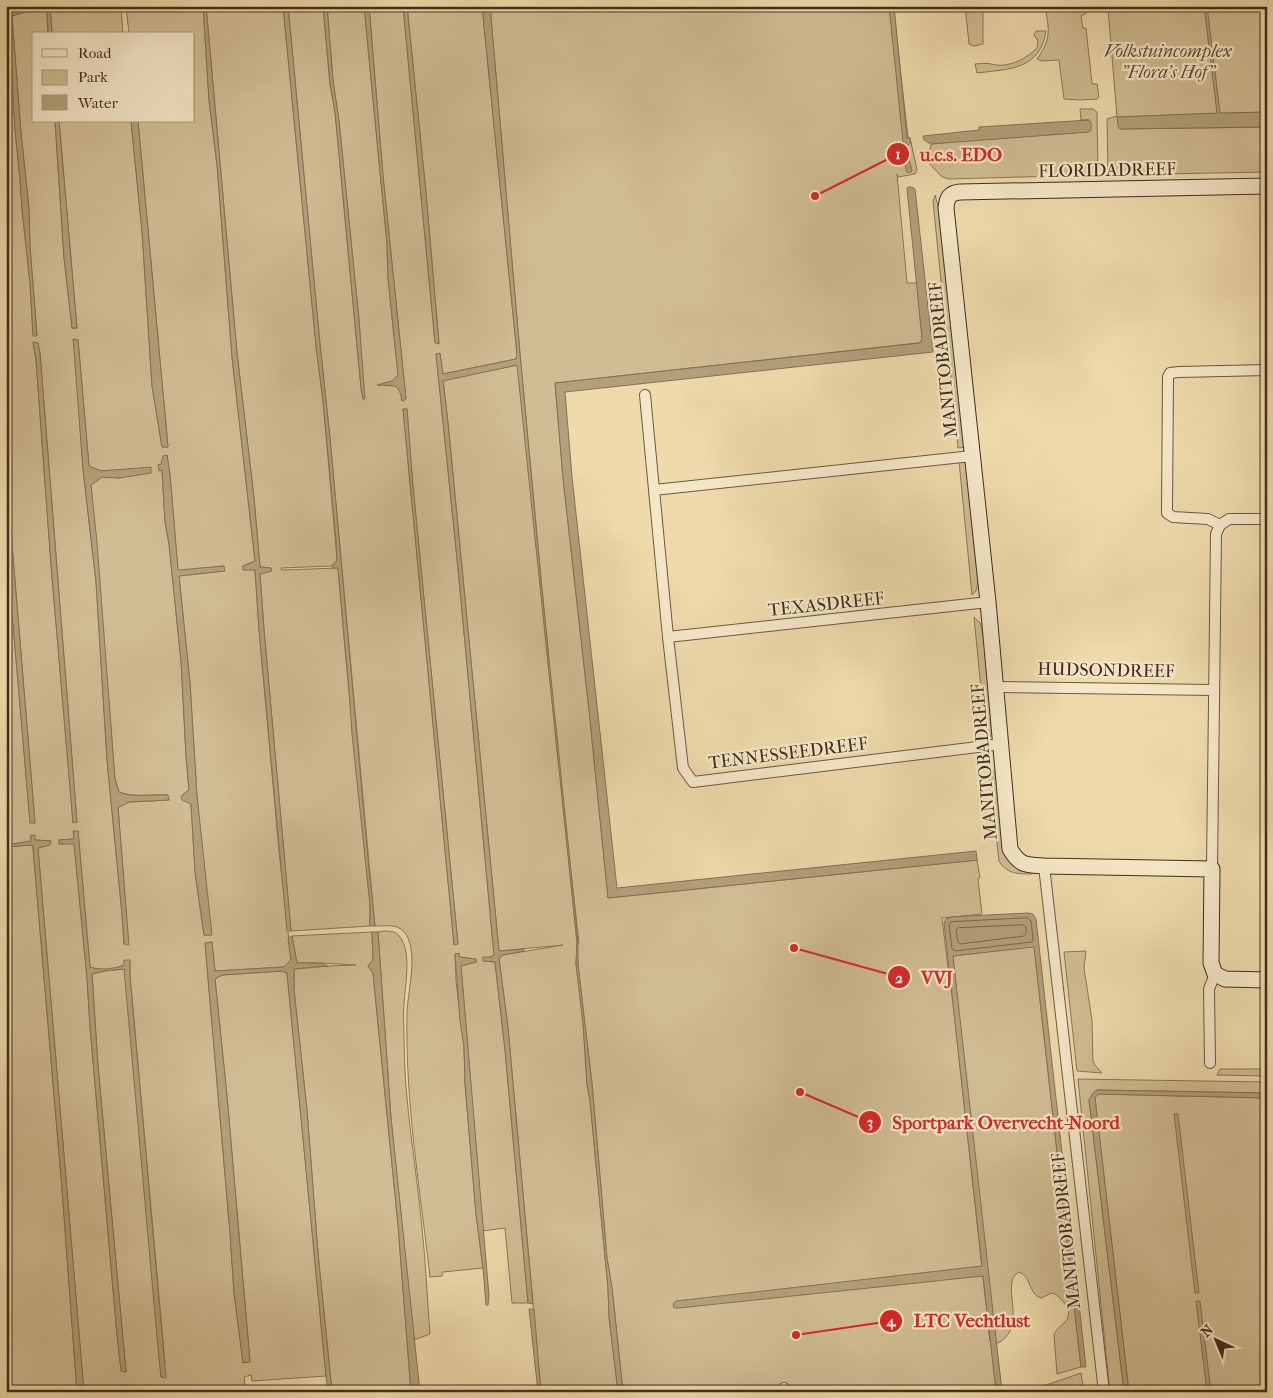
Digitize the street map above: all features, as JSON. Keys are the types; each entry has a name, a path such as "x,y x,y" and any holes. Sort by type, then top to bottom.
{"street":[{"name":"FLORIDADREEF","path":"949,196 954,192 1267,186"},
{"name":"MANITOBADREEF","path":"949,196 946,201 946,208 997,687 1010,849 1016,860 1027,865 1044,866 1104,1392"},
{"path":"1220,525 1208,519 1173,518 1168,513 1168,377 1170,373 1267,370"},
{"name":"TENNESSEEDREEF","path":"645,395 668,637 683,768 693,782 1002,744"},
{"path":"654,490 972,456"},
{"path":"1210,1063 1209,989 1215,974 1211,963 1216,534 1220,525 1229,519 1267,519"},
{"name":"TEXASDREEF","path":"668,637 988,602"},
{"name":"HUDSONDREEF","path":"997,687 1214,690"},
{"path":"1044,866 1212,869"},
{"path":"1215,974 1225,979 1267,980"}],"green space":[{"path":"50,6 121,6 123,32 52,32"},
{"path":"126,6 203,6 209,100 217,165 232,357 255,561 243,566 243,569 255,569 279,851 291,960 284,967 215,971 212,942 205,943 234,1293 243,1363 250,1361 215,979 222,975 282,971 287,973 326,1376 252,1381 251,1375 244,1377 246,1392 167,1392 167,1387 162,1387 162,1392 127,1392 127,1385 123,1385 123,1392 84,1392 38,848 50,845 51,841 35,840 31,835 31,841 29,842 6,845 6,542 30,822 35,823 6,472 6,19 9,26 15,130 30,283 33,335 37,335 29,209 12,16 43,7 47,12 48,32 32,32 32,122 55,122 64,258 72,328 77,328 59,122 131,122 142,231 152,386 162,447 168,447 138,122 195,122 195,32 129,32","holes":["74,339 78,340 89,466 101,471 151,468 120,478 102,477 91,485 115,779 119,792 137,795 168,795 169,800 129,802 118,807 126,910 124,944 107,760 96,582 83,469","33,343 38,343 40,353 77,822 73,822 36,360","167,455 178,571 224,566 224,571 179,576 190,683 197,796 211,935 204,935 195,872 191,804 181,796 189,790 181,661 165,522 162,470 158,465 161,464","78,831 90,967 95,969 111,969 130,961 165,1363 161,1377 125,969 92,974 98,1066 126,1372 121,1370 74,843 59,844 59,840 74,839"]},
{"path":"206,6 283,6 337,560 332,566 281,568 282,570 338,568 370,905 370,926 291,931 260,573 271,571 271,568 260,567 237,353"},
{"path":"288,6 323,6 363,399 359,320 339,121 333,81 327,6 364,6 398,375 392,381 379,385 398,388 402,401 406,399 383,176 369,6 403,6 435,342 439,343 407,6 482,6 517,354 516,359 443,374 440,354 436,354 494,955 484,961 495,962 528,1303 512,1303 505,1228 483,1231 461,966 476,962 476,959 459,957 459,954 455,954 456,981 464,1047 465,1084 476,1214 483,1268 443,1272 442,1276 430,1277 408,1079 407,1013 412,965 411,946 402,930 394,926 375,926","holes":["403,409 407,409 413,487 458,944 454,944"]},
{"path":"490,6 893,6 908,137 910,138 917,170 915,174 898,177 897,174 907,283 917,283 921,342 555,383 563,478 608,898 977,860 982,914 942,918 990,1341 953,956 1034,946 1081,1367 1057,1374 1054,1335 1067,1319 1067,1307 1055,1294 1052,1293 1041,1298 1037,1296 1023,1274 1019,1272 1013,1278 1011,1286 1013,1317 1011,1328 1006,1337 996,1344 1002,1392 623,1392 607,1258 592,1084 578,965 577,944 579,943 561,784 577,943 576,964 583,1023 587,1084 618,1392 541,1392 508,1028 499,958 503,955 563,945 499,951 443,380 518,365 559,768 520,354"},
{"path":"965,6 983,6 983,44 974,46 969,44"},
{"name":"Volkstuincomplex \"Flora's Hof\"","path":"1045,6 1267,6 1267,112 1118,117 1120,129 1267,127 1267,172 1108,175 1107,119 1117,116 1108,9 1090,11 1081,16 1083,28 1086,28 1092,84 1097,84 1099,97 1097,99 1079,100 1064,99 1059,60 1042,61 1037,59 1042,52 1048,34"},
{"path":"1036,31 1046,31 1043,44 1030,60 1011,68 977,73 975,64 1007,65 1028,55 1037,48 1038,41 1034,35"},
{"path":"1080,109 1093,109 1097,112 1098,175 948,179 941,176 927,161 931,144 978,139 1089,120 1081,120"},
{"path":"935,195 942,220 967,447 958,448 933,202"},
{"path":"968,460 978,582 976,591 972,595 959,461"},
{"path":"974,617 980,623 983,634 993,729 986,741"},
{"path":"988,764 998,780 1008,859 1016,868 1034,872 1032,874 1009,871 999,861"},
{"path":"32,845 62,1189 77,1392 6,1392 6,847"},
{"path":"372,932 373,960 368,966 373,973 398,1225 411,1392 332,1392 318,1253 307,1110 294,990 294,969 356,965 297,963 292,936"},
{"path":"378,932 393,932 398,935 404,944 407,960 404,1012 406,1086 420,1204 430,1334 414,1340 391,1118"},
{"path":"1086,951 1084,968 1092,1020 1093,1061 1102,1073 1077,1071 1064,952"},
{"path":"1220,1069 1267,1069 1267,1076 1217,1075"},
{"path":"1078,1079 1267,1082 1267,1093 1097,1090 1089,1100 1124,1392 1110,1392"},
{"path":"1097,1094 1267,1098 1267,1392 1129,1392 1095,1098"},
{"path":"1081,1373 1084,1392 1026,1392"}],"water":[{"path":"25,6 50,6 52,32 48,32 47,12 43,7 12,16 29,209 37,336 33,336 30,283 15,130 9,26 6,12"},
{"path":"203,6 206,6 237,353 260,567 271,568 272,571 260,574 291,931 287,931 255,570 243,570 243,566 255,561 232,357 217,165 209,100"},
{"path":"283,6 288,6 375,926 370,926 370,905 352,734 338,568 333,568 332,566 337,560 336,540"},
{"path":"323,6 327,6 333,81 339,121 359,320 365,399 363,399 361,388"},
{"path":"364,6 369,6 383,176 406,399 402,401 401,395 395,386 377,385 392,381 398,375"},
{"path":"403,6 407,6 439,344 435,343"},
{"path":"482,6 490,6 542,591 576,920 578,965 592,1084 607,1258 623,1392 618,1392 609,1317 608,1288 576,964 577,943 517,365 443,381 499,951 524,949 524,951 503,955 499,958 508,1028 533,1304 528,1303 495,962 483,961 483,957 494,955 436,354 440,353 443,374 516,359 517,354"},
{"path":"889,6 894,6 907,138 910,138 911,143 907,146 907,154 912,170 908,173 906,171"},
{"path":"1204,6 1207,6 1220,113 1267,112 1267,127 1120,129 1117,117 1217,113"},
{"path":"1089,120 1091,122 1091,130 1089,132 931,144 924,140 923,136 979,130 979,127"},
{"path":"55,122 59,122 77,328 72,328 64,258"},
{"path":"131,122 138,122 168,447 162,447 152,386 142,231"},
{"path":"908,187 915,189 933,352 565,392 572,477 617,888 976,851 977,860 608,898 563,478 555,383 920,343 922,338"},
{"path":"73,339 78,340 89,466 101,471 151,467 151,473 120,478 102,477 91,485 115,779 119,792 137,795 168,795 169,800 129,802 118,808 129,945 124,944 107,760 96,582 83,469"},
{"path":"33,342 38,343 40,353 77,822 73,823 36,360"},
{"path":"403,409 407,409 458,944 454,945"},
{"path":"167,455 178,570 224,566 225,571 179,576 190,683 197,796 212,935 204,935 195,872 191,804 182,800 181,796 189,790 181,661 165,522 162,470 159,471 158,465 161,464 163,456"},
{"path":"6,472 35,823 30,823 6,542"},
{"path":"73,831 78,831 90,967 102,969 115,968 124,966 124,960 130,960 166,1378 161,1377 158,1348 124,969 92,974 98,1066 126,1372 121,1371 74,844 59,844 59,840 74,839"},
{"path":"31,835 35,835 35,840 51,841 50,845 38,848 84,1392 77,1392 33,848 32,845 6,847 6,845 31,841"},
{"path":"1033,914 1036,919 1086,1367 1081,1367 1034,947 953,956 1002,1392 996,1392 983,1276 674,1308 673,1304 676,1301 982,1266 944,923 950,917"},
{"path":"372,932 378,932 391,1118 420,1392 411,1392 398,1225 373,973 368,966 373,960"},
{"path":"292,936 297,963 321,963 328,966 294,969 294,990 307,1110 318,1253 332,1392 328,1392 326,1376 287,973 282,971 222,975 215,979 250,1362 243,1363 234,1293 205,943 212,942 215,971 284,967 291,960 288,938"},
{"path":"459,953 459,957 476,959 476,962 461,966 489,1296 488,1305 486,1305 476,1214 465,1084 464,1047 455,954"},
{"path":"1097,1090 1267,1093 1267,1098 1098,1094 1095,1098 1129,1392 1124,1392 1089,1100"},
{"path":"1174,1114 1178,1114 1199,1293 1195,1293"},
{"path":"1196,1301 1200,1301 1211,1392 1207,1392"},
{"path":"529,1309 534,1309 541,1392 538,1392"}],"place":[{"name":"u.c.s. EDO","path":"815,196"},
{"name":"VVJ","path":"794,948"},
{"name":"Sportpark Overvecht-Noord","path":"800,1092"},
{"name":"LTC Vechtlust","path":"796,1335"}]}
